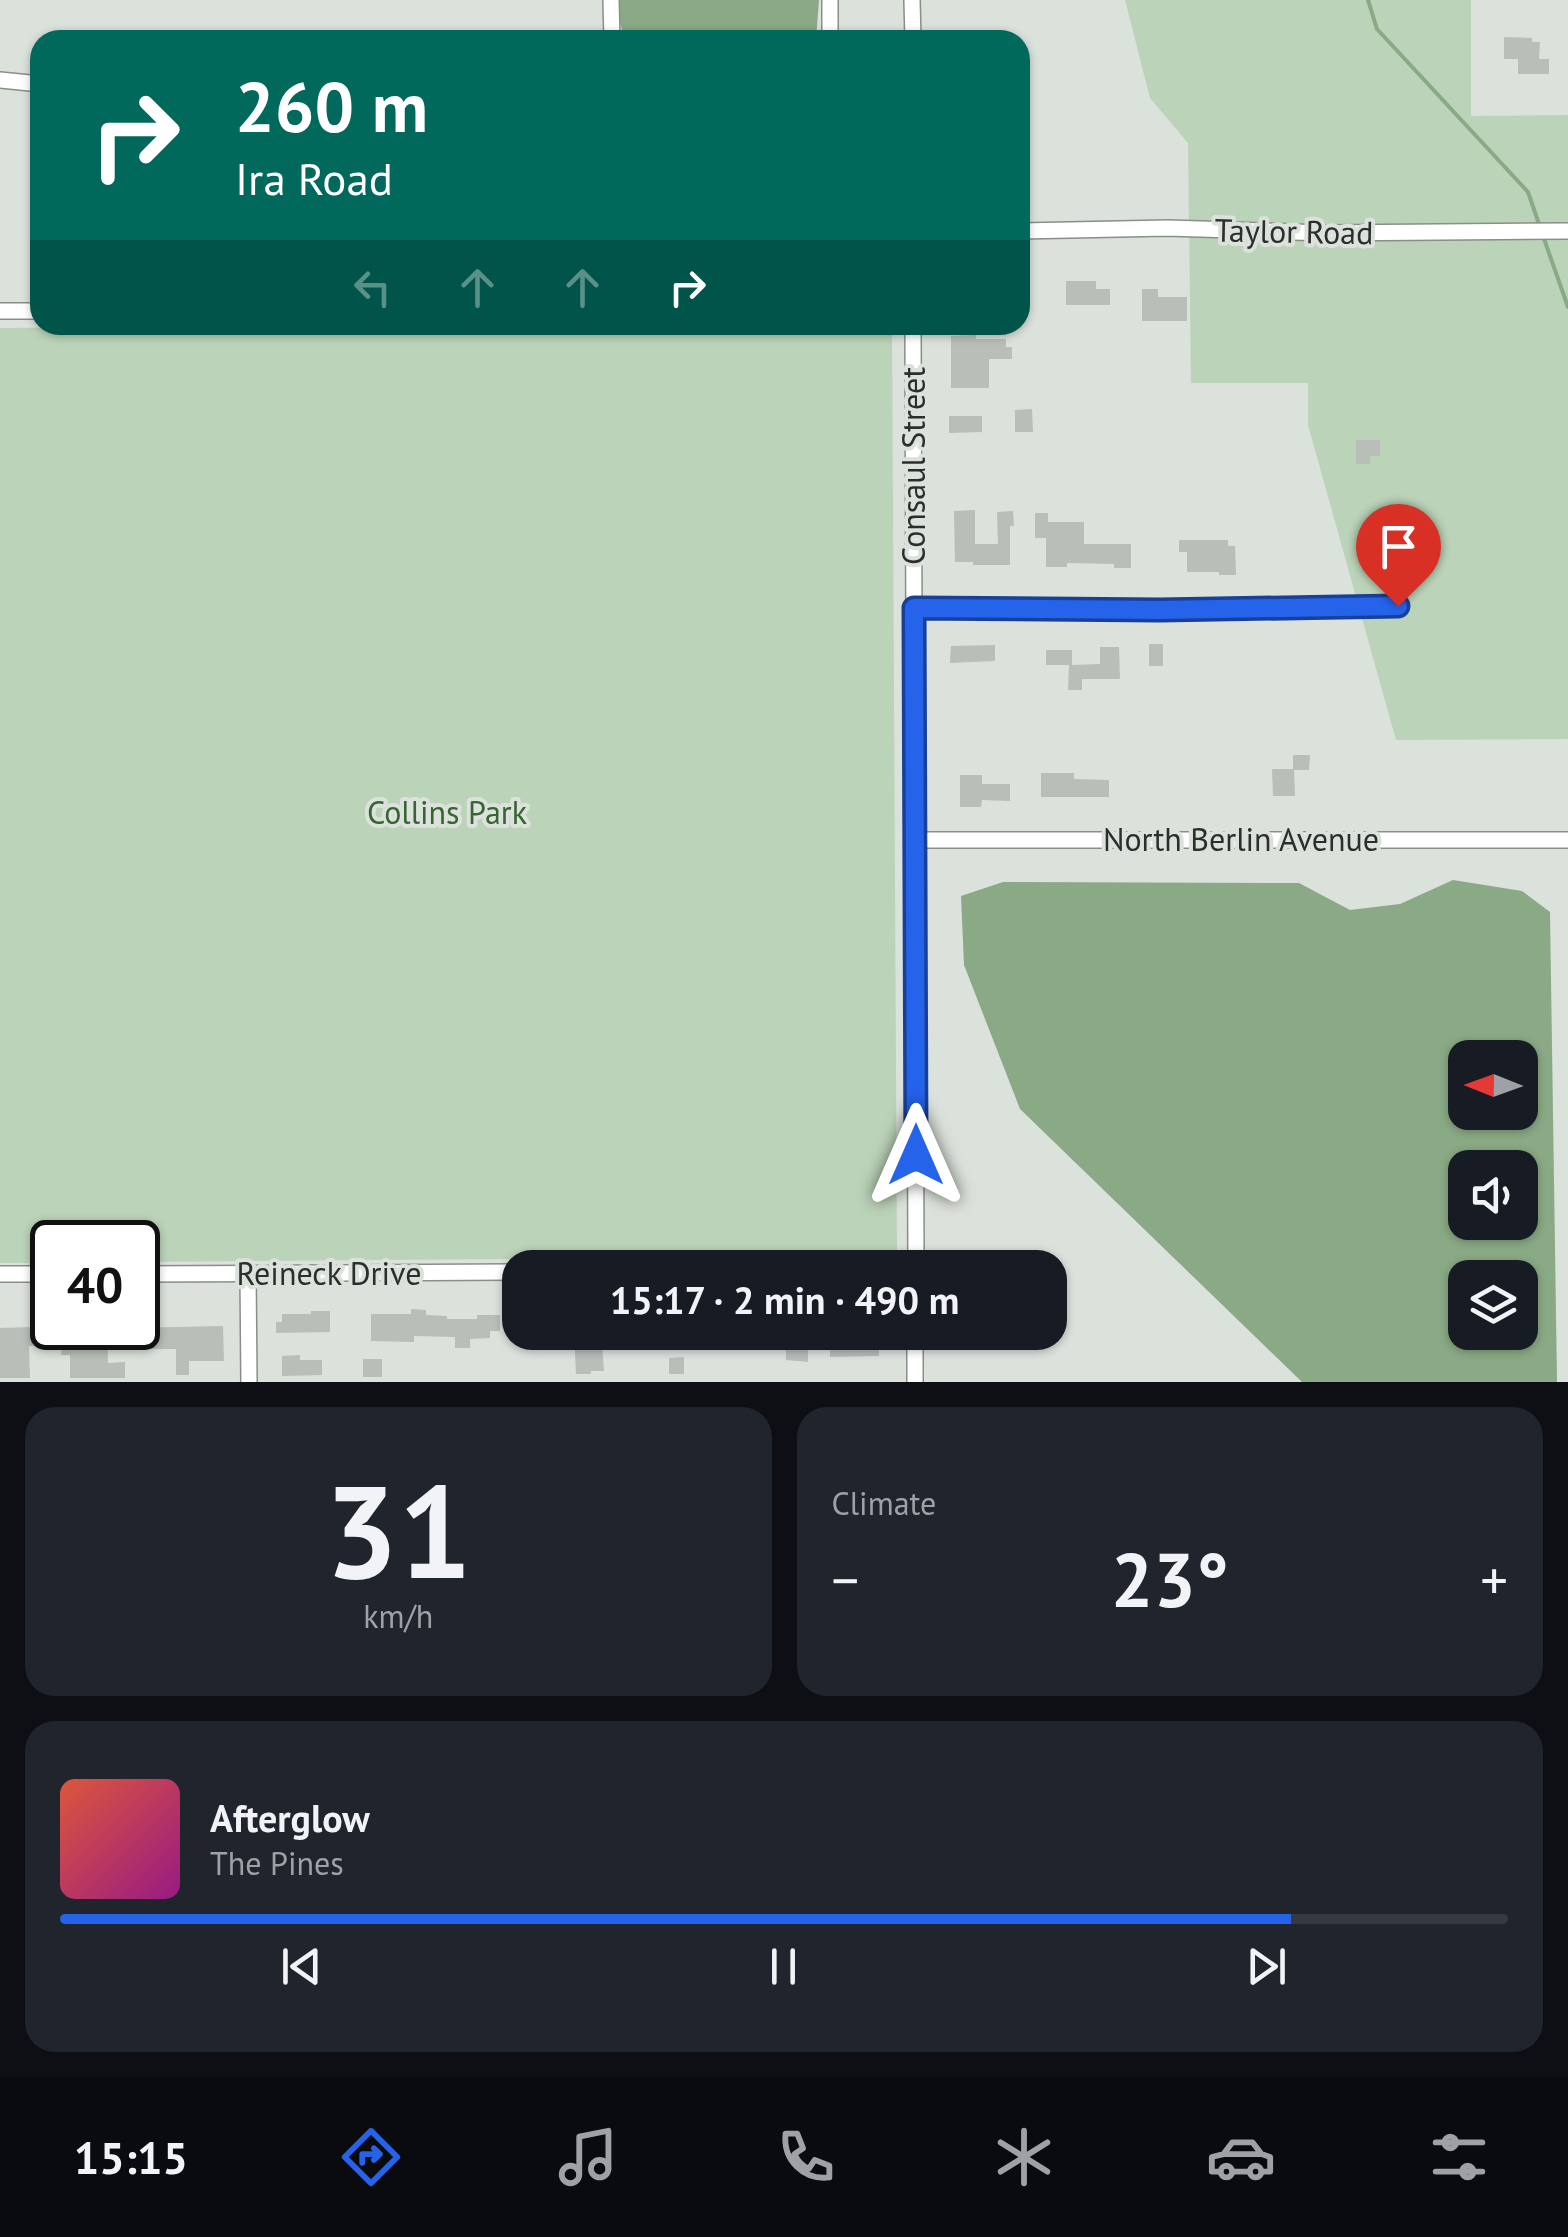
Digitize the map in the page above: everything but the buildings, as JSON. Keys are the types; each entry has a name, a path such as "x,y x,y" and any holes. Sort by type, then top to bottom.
{"street":[{"path":"611,0 612,30"},
{"path":"830,0 830,30"},
{"path":"912,0 912,30"},
{"path":"0,80 30,83"},
{"path":"1043,213 1043,231"},
{"name":"Taylor Road","path":"1030,231 1568,230"},
{"path":"0,311 30,311"},
{"name":"Consaul Street","path":"914,335 916,1250"},
{"path":"914,608 1160,610 1398,606"},
{"name":"North Berlin Avenue","path":"914,840 1567,840"},
{"name":"Reineck Drive","path":"160,1274 502,1272"},
{"path":"248,1273 249,1382"},
{"path":"0,1274 30,1274"},
{"path":"915,1350 915,1382"}],"green space":[{"path":"1125,0 1471,0 1471,116 1568,115 1568,739 1396,740 1308,425 1308,383 1191,383 1188,143 1150,98"},
{"name":"Collins Park","path":"0,328 30,328 30,335 892,335 897,1250 502,1250 502,1259 160,1262 160,1220 30,1220 30,1263 0,1263"}],"shaded area":[{"path":"617,0 819,0 817,30 622,30"},
{"path":"1453,880 1522,891 1550,912 1557,1382 1302,1382 1020,1109 964,965 961,896 1003,882 1299,883 1350,910 1400,904"}],"waterway":[{"path":"1368,0 1377,29 1528,192 1540,227"},
{"path":"1543,236 1568,307"}],"route":[{"path":"916,1155 914,608 1160,610 1398,606"}]}
